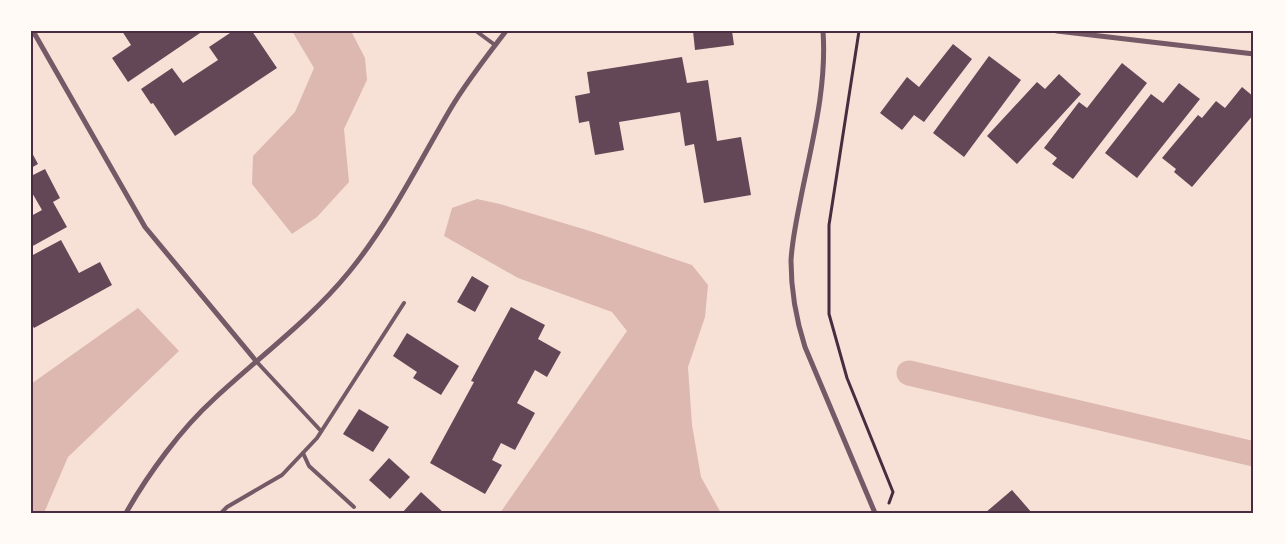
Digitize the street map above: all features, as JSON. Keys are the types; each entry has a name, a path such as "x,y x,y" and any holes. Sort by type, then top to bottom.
{"street":[{"path":"33,31 145,228 256,361"},
{"path":"126,513 170,447 212,400 305,319 348,274 373,242 400,199 452,107 506,31"},
{"path":"823,31 822,90 796,224 791,260 793,295 805,347 876,513"},
{"path":"1057,31 1254,54"}],"lane":[{"path":"476,31 495,45"},
{"path":"221,513 227,507 282,475 303,453 321,432 404,303"},
{"path":"256,361 321,432"},
{"path":"303,453 309,466 354,507"}],"path":[{"path":"858,31 829,225 829,314 847,378 893,492 889,503"}],"shaded area":[{"path":"292,31 351,31 365,58 367,80 344,129 349,182 317,217 292,234 252,184 253,156 295,112 314,68"},
{"path":"477,199 590,231 692,265 708,285 705,317 688,367 692,425 701,477 721,513 603,513 600,511 582,513 500,513 627,331 612,312 518,278 444,236 452,208"},
{"path":"138,308 179,351 68,457 44,513 31,513 31,384"}],"building":[{"path":"122,31 203,31 128,82 112,58 131,45"},
{"path":"233,31 252,31 277,68 175,136 153,103 151,104 141,89 172,68 183,83 218,60 209,47"},
{"path":"693,31 732,31 734,45 695,50"},
{"path":"953,44 972,59 924,122 914,115 902,130 880,113 907,77 919,87"},
{"path":"989,56 1021,80 964,157 933,133"},
{"path":"682,57 687,83 708,80 717,141 741,137 751,195 704,203 694,144 685,146 680,112 619,122 624,150 595,155 589,121 579,123 575,96 590,93 587,72"},
{"path":"1122,63 1147,83 1073,179 1052,164 1057,158 1044,148 1079,102 1087,108"},
{"path":"1059,74 1081,94 1017,164 987,136 1037,82 1045,89"},
{"path":"1179,83 1200,99 1137,178 1105,153 1151,94 1163,103"},
{"path":"1242,87 1254,97 1254,114 1192,187 1174,172 1176,169 1162,158 1198,115 1202,118 1216,101 1225,108"},
{"path":"31,151 38,164 31,168"},
{"path":"45,169 60,198 53,202 67,227 31,247 31,216 42,210 31,191 31,176"},
{"path":"61,240 79,273 100,262 112,285 34,328 31,323 31,256"},
{"path":"472,276 489,286 475,312 457,302"},
{"path":"511,307 545,325 538,339 561,352 547,377 535,370 517,403 535,413 515,450 501,443 492,460 502,465 485,494 430,463 474,382 471,381"},
{"path":"407,333 459,366 441,395 413,378 417,372 393,356"},
{"path":"359,409 389,427 373,452 343,434"},
{"path":"389,458 410,477 390,499 369,480"},
{"path":"1012,490 1032,513 985,513"},
{"path":"421,492 444,513 402,513"}],"waterway":[{"path":"909,373 1254,454"}]}
